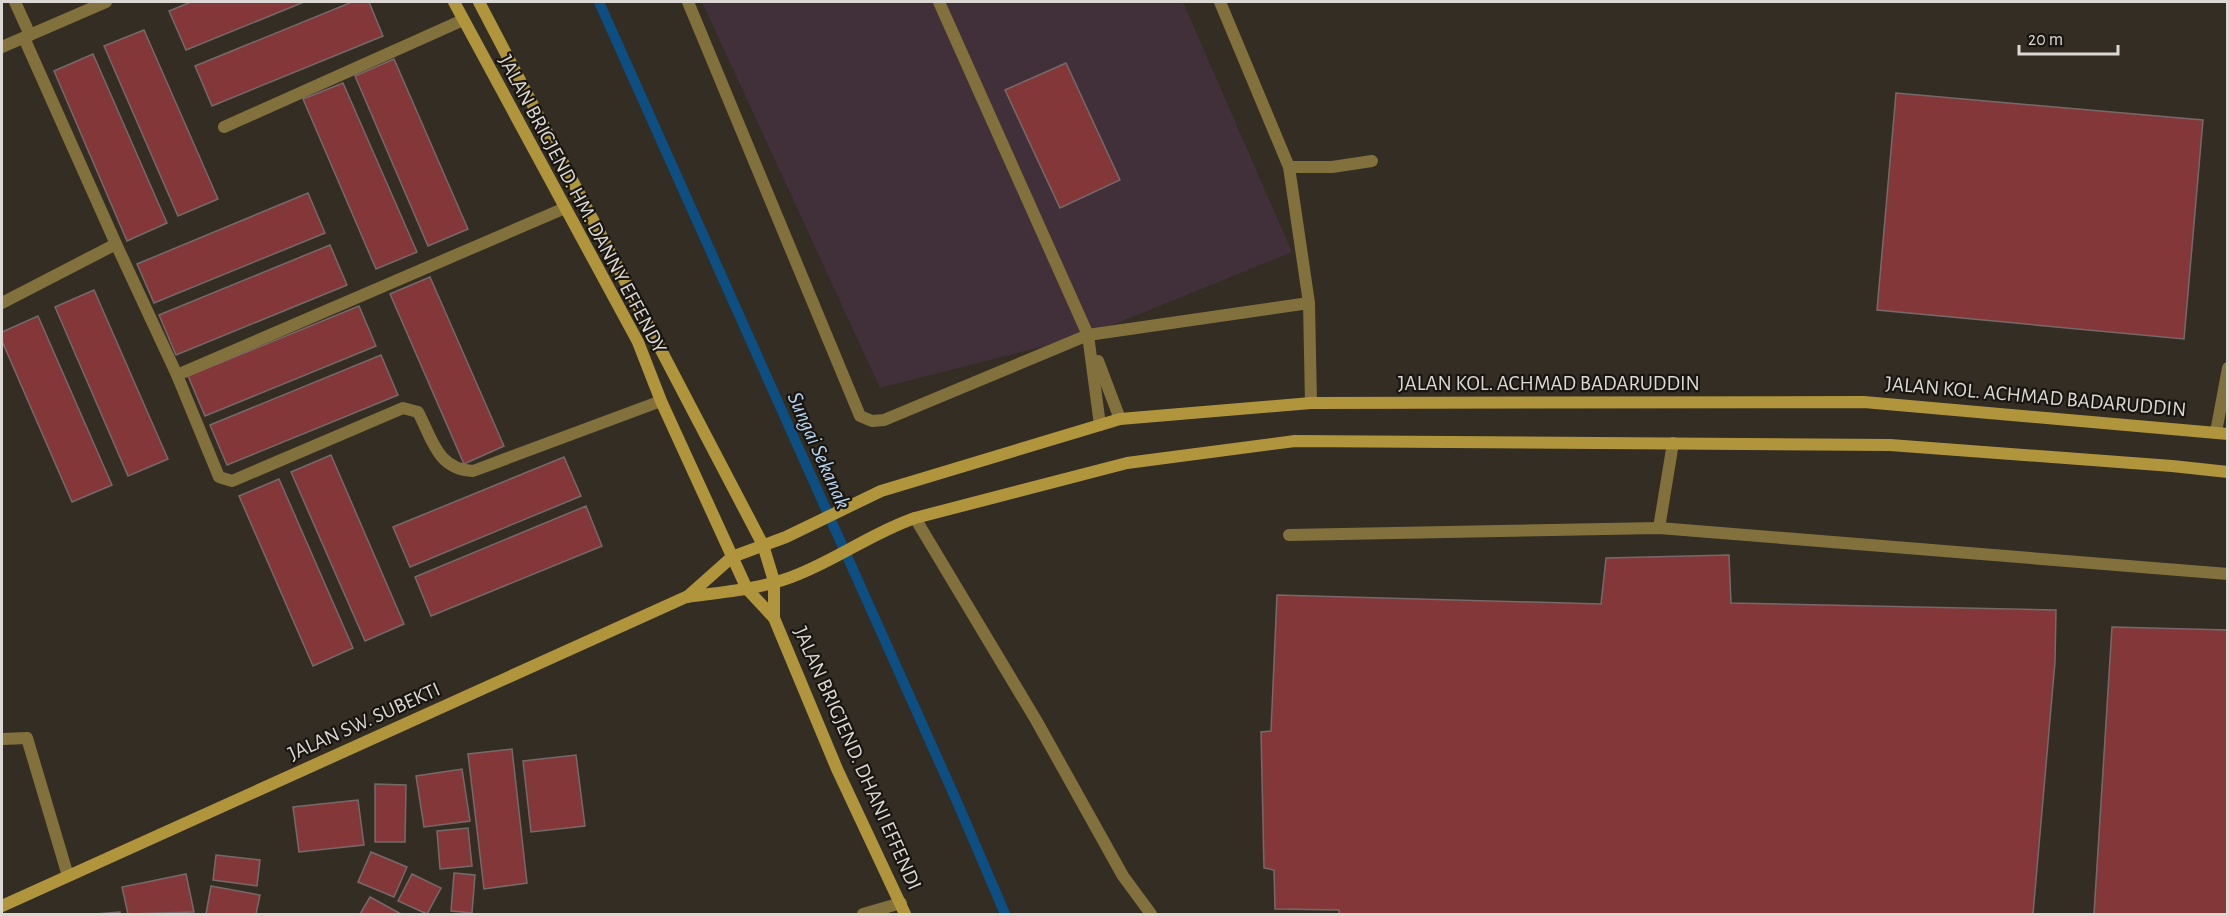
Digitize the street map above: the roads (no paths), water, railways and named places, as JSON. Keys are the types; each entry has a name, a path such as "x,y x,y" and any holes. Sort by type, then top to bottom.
{"main road":[{"name":"JALAN BRIGJEND. HM. DANNY EFFENDY","path":"454,2 638,342 661,401 747,589 774,618"},
{"name":"JALAN BRIGJEND. HM. DANNY EFFENDY","path":"479,2 763,545 774,581 774,618"},
{"name":"JALAN KOL. ACHMAD BADARUDDIN","path":"686,597 732,557 787,536 881,491 1120,419 1311,403 1864,402 2222,433"},
{"path":"915,518 1127,463 1295,441 1890,446 2228,472"},
{"name":"JALAN SW. SUBEKTI","path":"2,906 686,597 747,589 799,574 888,528 915,518"},
{"name":"JALAN BRIGJEND. DHANI EFFENDI","path":"774,618 837,769 903,909"}],"street":[{"path":"15,2 27,36 116,244 177,375 219,477 232,481 403,408 418,412 444,462 457,471 473,471 661,401"},
{"path":"2,47 106,2"},
{"path":"688,2 860,416 872,421 884,420 1088,334 1309,303"},
{"path":"939,2 1088,334 1120,419"},
{"path":"1220,2 1289,167 1309,303 1311,403"},
{"path":"224,127 463,20"},
{"path":"1289,167 1332,167 1372,161"},
{"path":"177,375 565,208"},
{"path":"2,303 116,244"},
{"path":"1088,334 1100,425"},
{"path":"2222,433 2228,369"},
{"path":"1659,528 1673,443"},
{"path":"915,518 1036,720 1123,876 1151,915"},
{"path":"1289,535 1659,528 2228,574"},
{"path":"2,739 27,738 68,876"},
{"path":"862,915 903,909"}],"waterway":[{"name":"Sungai Sekanak","path":"599,2 1005,914"}]}
